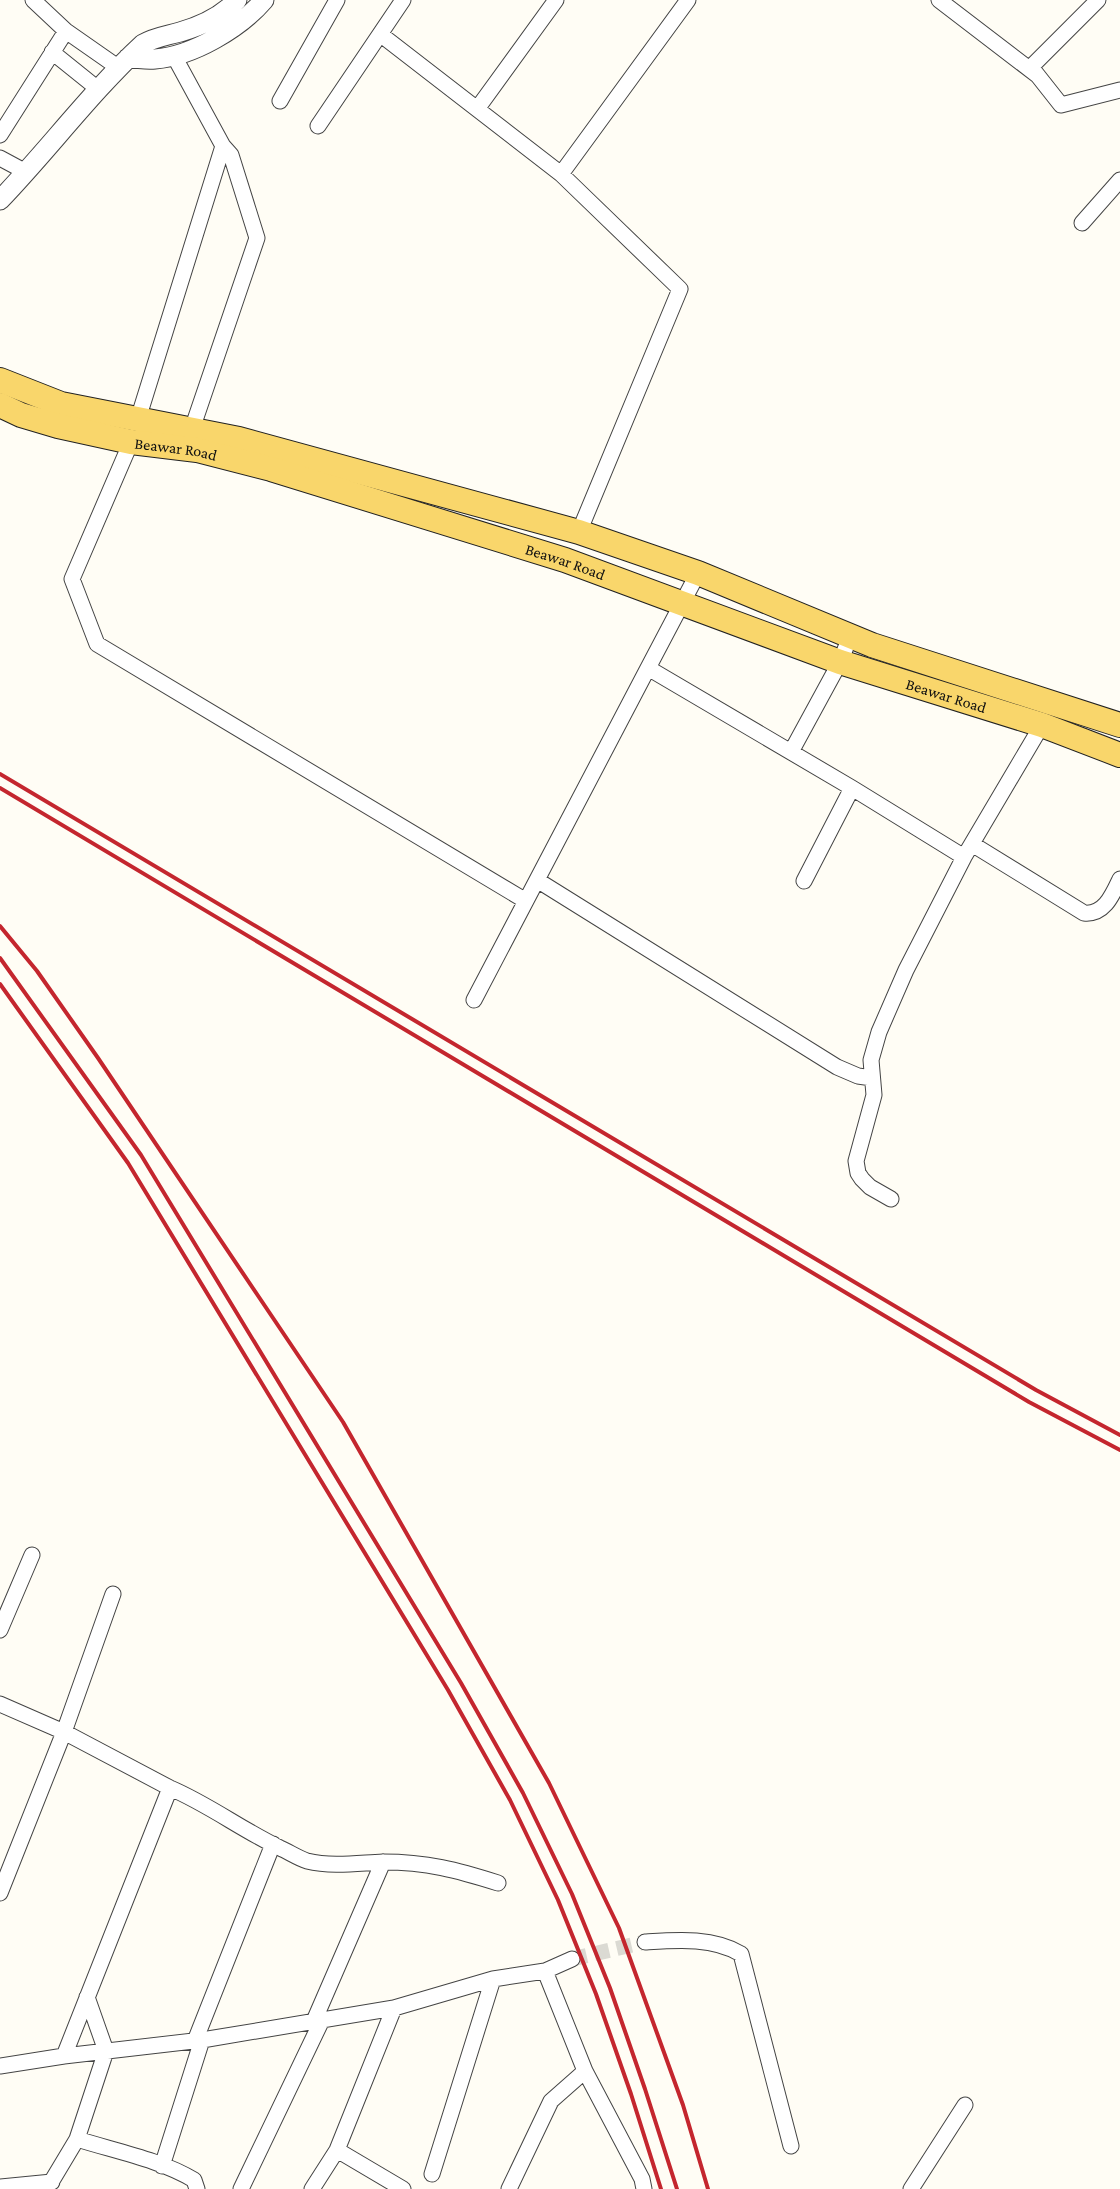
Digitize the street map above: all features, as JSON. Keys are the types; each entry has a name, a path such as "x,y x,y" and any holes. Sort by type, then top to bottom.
{"main road":[{"name":"Beawar Road","path":"0,380 61,404 239,439 579,532 698,573 850,637 939,668 1120,725"},
{"name":"Beawar Road","path":"0,406 21,415 58,426 131,442 196,450 271,469 565,560 840,662 1042,725 1120,755"}],"street":[{"path":"33,0 66,31 124,63 174,56 220,36 252,14 264,0"},
{"path":"0,200 98,89 143,44 153,38 180,32 208,21 224,12 238,0"},
{"path":"280,101 336,0"},
{"path":"318,126 403,0"},
{"path":"476,109 556,0"},
{"path":"561,174 688,0"},
{"path":"939,0 1037,75"},
{"path":"1098,0 1031,67 1061,105 1120,90"},
{"path":"0,135 66,31"},
{"path":"380,34 561,174 680,289 579,532"},
{"path":"52,52 98,89"},
{"path":"174,56 223,146 230,154 257,238 192,429"},
{"path":"138,419 223,146"},
{"path":"0,158 26,172"},
{"path":"1082,223 1120,180"},
{"path":"131,442 72,579 97,644 526,901"},
{"path":"474,1000 698,573"},
{"path":"792,752 840,662 850,637"},
{"path":"648,668 852,788 1084,913 1093,914 1103,908 1120,879"},
{"path":"891,1198 870,1186 858,1173 856,1161 858,1146 874,1095 871,1060 879,1032 906,970 968,851 1042,725"},
{"path":"804,881 852,788"},
{"path":"537,880 837,1066 858,1076 872,1078"},
{"path":"0,1630 32,1555"},
{"path":"0,1893 5,1866 64,1732 113,1594"},
{"path":"0,1704 64,1732 170,1788 185,1794 307,1861 334,1864 411,1863 453,1868 498,1883"},
{"path":"64,2056 170,1788"},
{"path":"162,2166 198,2041 273,1844"},
{"path":"241,2189 318,2021 383,1862"},
{"path":"645,1942 716,1943 729,1947 741,1954 791,2146"},
{"path":"0,2066 64,2056 198,2041 394,2008 493,1979 545,1970 572,1959"},
{"path":"545,1970 585,2071 641,2186"},
{"path":"432,2174 493,1979"},
{"path":"0,2187 50,2186 77,2139 106,2051 87,1997"},
{"path":"312,2189 337,2150 394,2008"},
{"path":"509,2189 551,2101 585,2071"},
{"path":"911,2189 965,2105"},
{"path":"77,2139 162,2166 194,2180 197,2189"},
{"path":"337,2150 403,2189"}],"tunnel":[{"path":"572,1959 645,1942"}],"railway":[{"path":"0,774 1036,1390 1120,1435"},
{"path":"0,788 1029,1402 1120,1450"},
{"path":"0,926 37,971 98,1058 343,1422 549,1783 619,1928 683,2105 708,2189"},
{"path":"0,958 141,1155 461,1683 523,1793 572,1894 610,1988 677,2189"},
{"path":"0,984 128,1163 448,1690 510,1800 558,1900 596,1994 631,2094 661,2189"}]}
